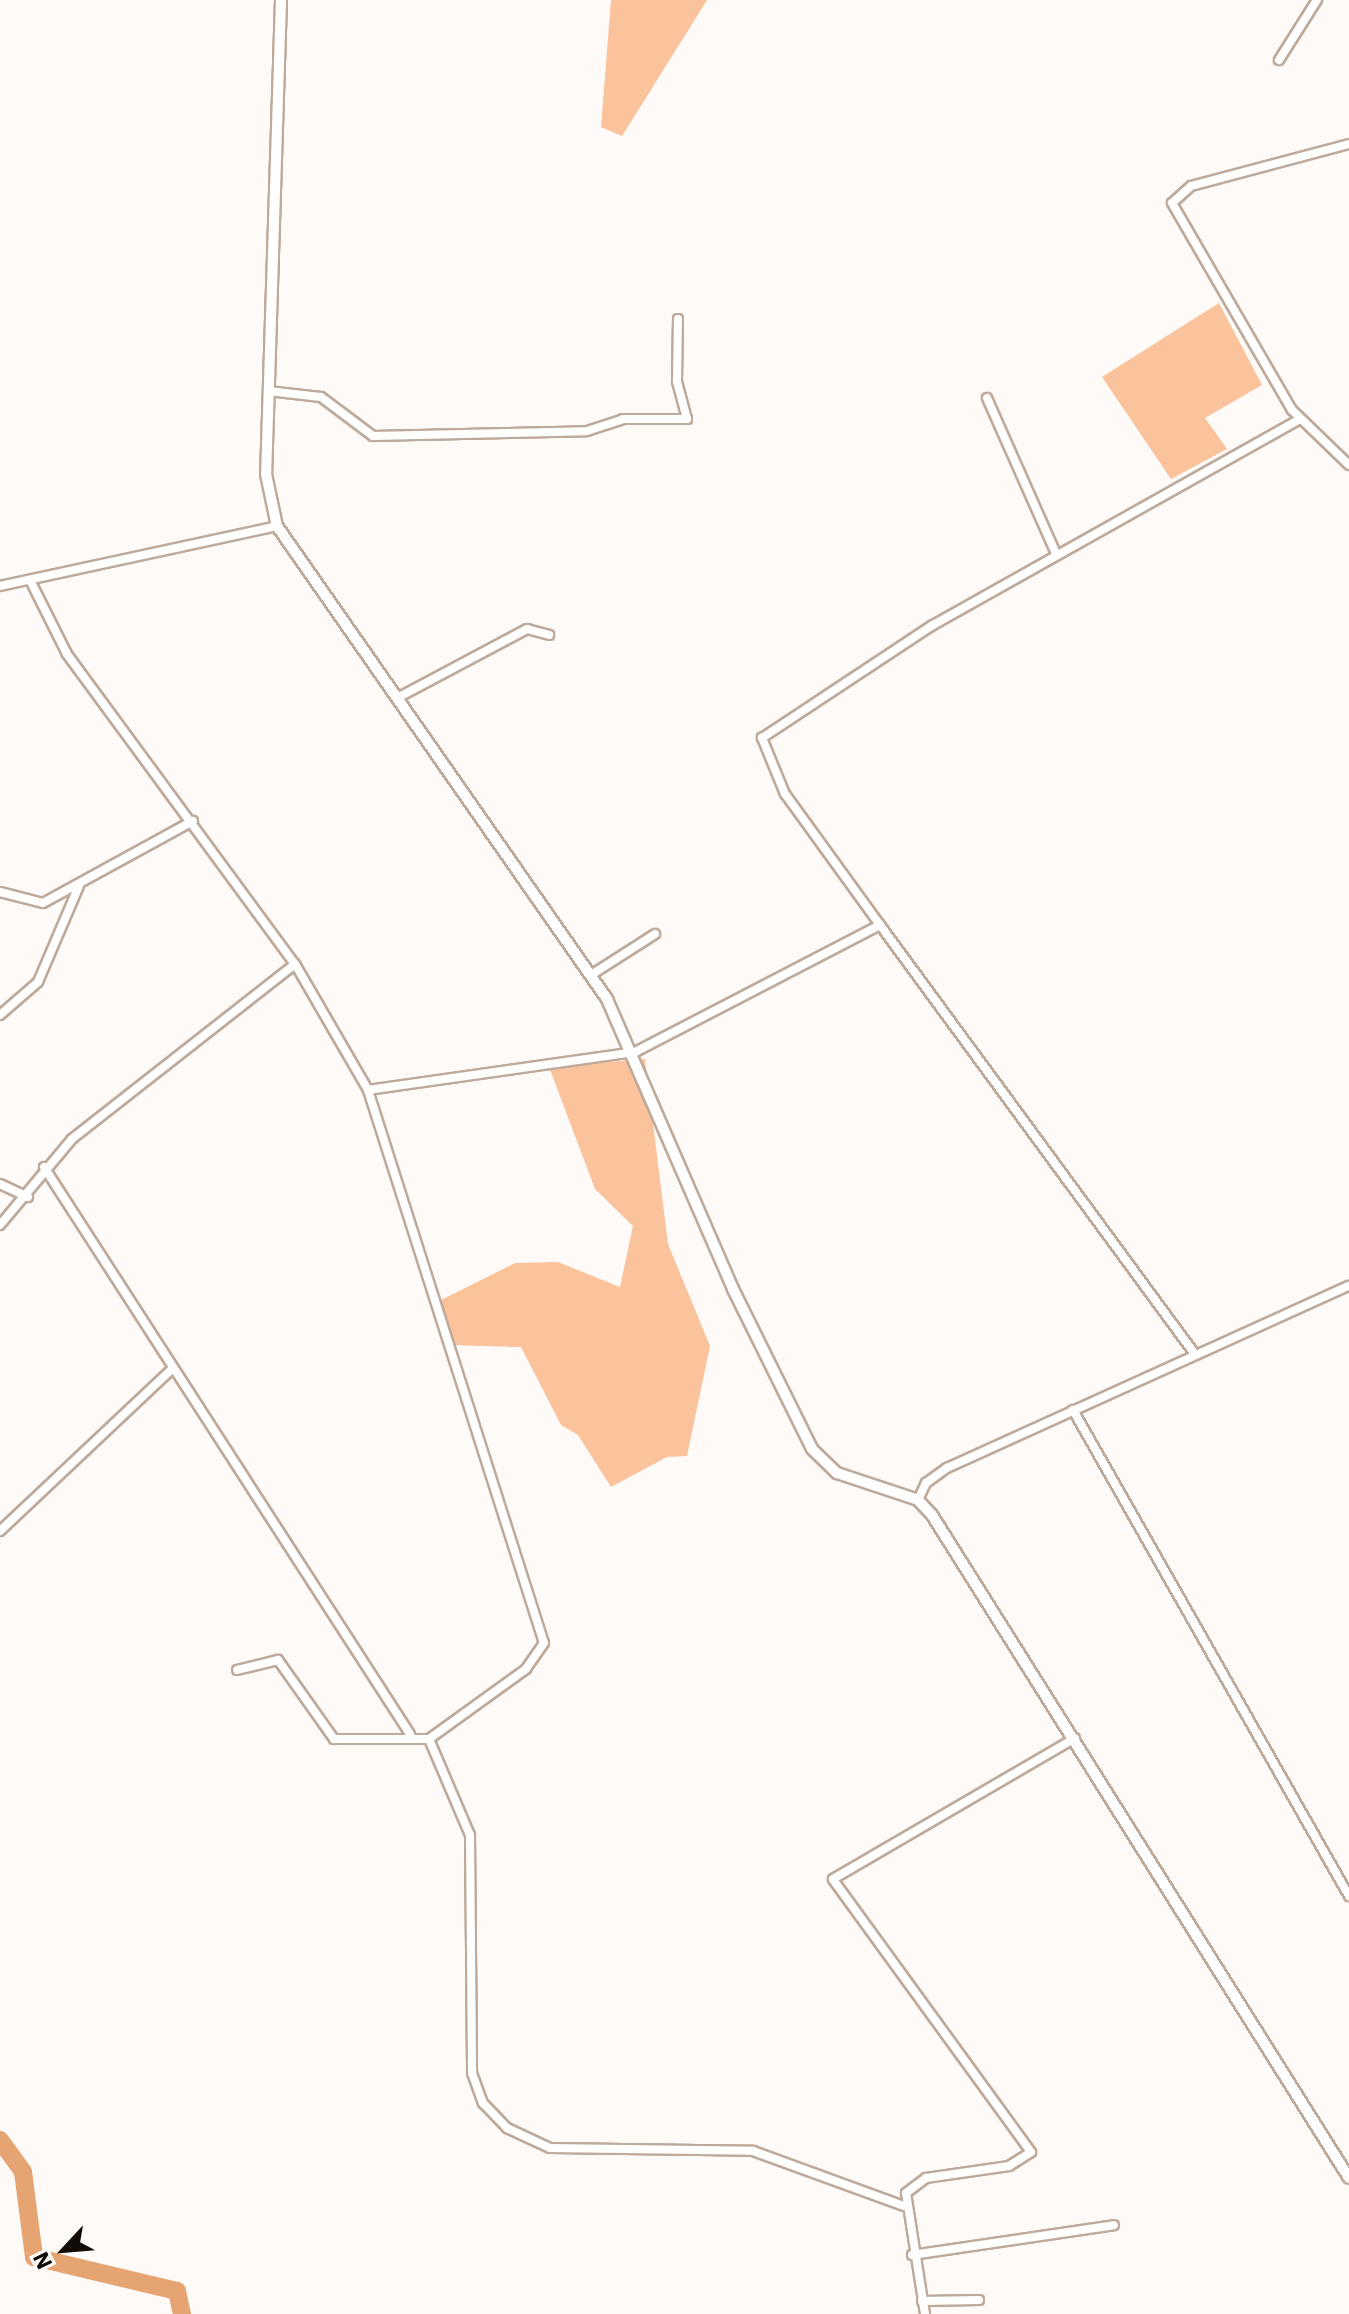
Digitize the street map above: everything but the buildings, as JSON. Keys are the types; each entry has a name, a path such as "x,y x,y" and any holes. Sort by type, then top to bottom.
{"street":[{"path":"281,0 267,493 277,526 401,696 591,975 635,1052 733,1289 812,1449 837,1473 918,1500 1076,1737 1349,2178"},
{"path":"1279,60 1317,0"},
{"path":"1349,144 1191,186 1172,203 1299,420 1349,465"},
{"path":"268,391 321,397 373,436 587,431 623,419 687,419 677,381 678,319"},
{"path":"987,398 1056,554"},
{"path":"1194,1353 785,794 762,738 1056,554 1299,420"},
{"path":"0,586 31,582 277,526"},
{"path":"31,582 67,654 193,821 295,964 368,1090 544,1643 526,1669 429,1739"},
{"path":"401,696 527,629 549,635"},
{"path":"0,892 43,903 193,821"},
{"path":"0,1015 38,982 79,885"},
{"path":"368,1090 635,1052 880,925"},
{"path":"591,975 655,934"},
{"path":"0,1225 28,1197 44,1167 295,964"},
{"path":"44,1167 171,1370 410,1734"},
{"path":"0,1184 28,1197"},
{"path":"918,1500 933,1476 1194,1353 1349,1286"},
{"path":"0,1531 171,1370"},
{"path":"1073,1410 1349,1896"},
{"path":"237,1670 278,1660 334,1739 410,1734 429,1739"},
{"path":"925,2314 904,2206 909,2188 926,2178 1009,2166 1031,2152 838,1891 835,1875 1076,1737"},
{"path":"429,1739 470,1835 472,2073 483,2103 507,2128 550,2148 710,2156 753,2151 904,2206"},
{"path":"912,2255 1114,2225"},
{"path":"922,2301 979,2300"}],"shaded area":[{"path":"611,0 707,0 622,136 601,127"},
{"path":"1219,303 1262,385 1205,418 1227,449 1171,479 1102,377"},
{"path":"645,1059 668,1244 710,1346 687,1456 667,1457 611,1487 578,1435 561,1425 521,1347 451,1345 441,1300 515,1263 558,1262 620,1287 633,1226 595,1189 549,1067"}],"waterway":[{"path":"0,2140 23,2172 34,2257 177,2291 182,2314"}]}
